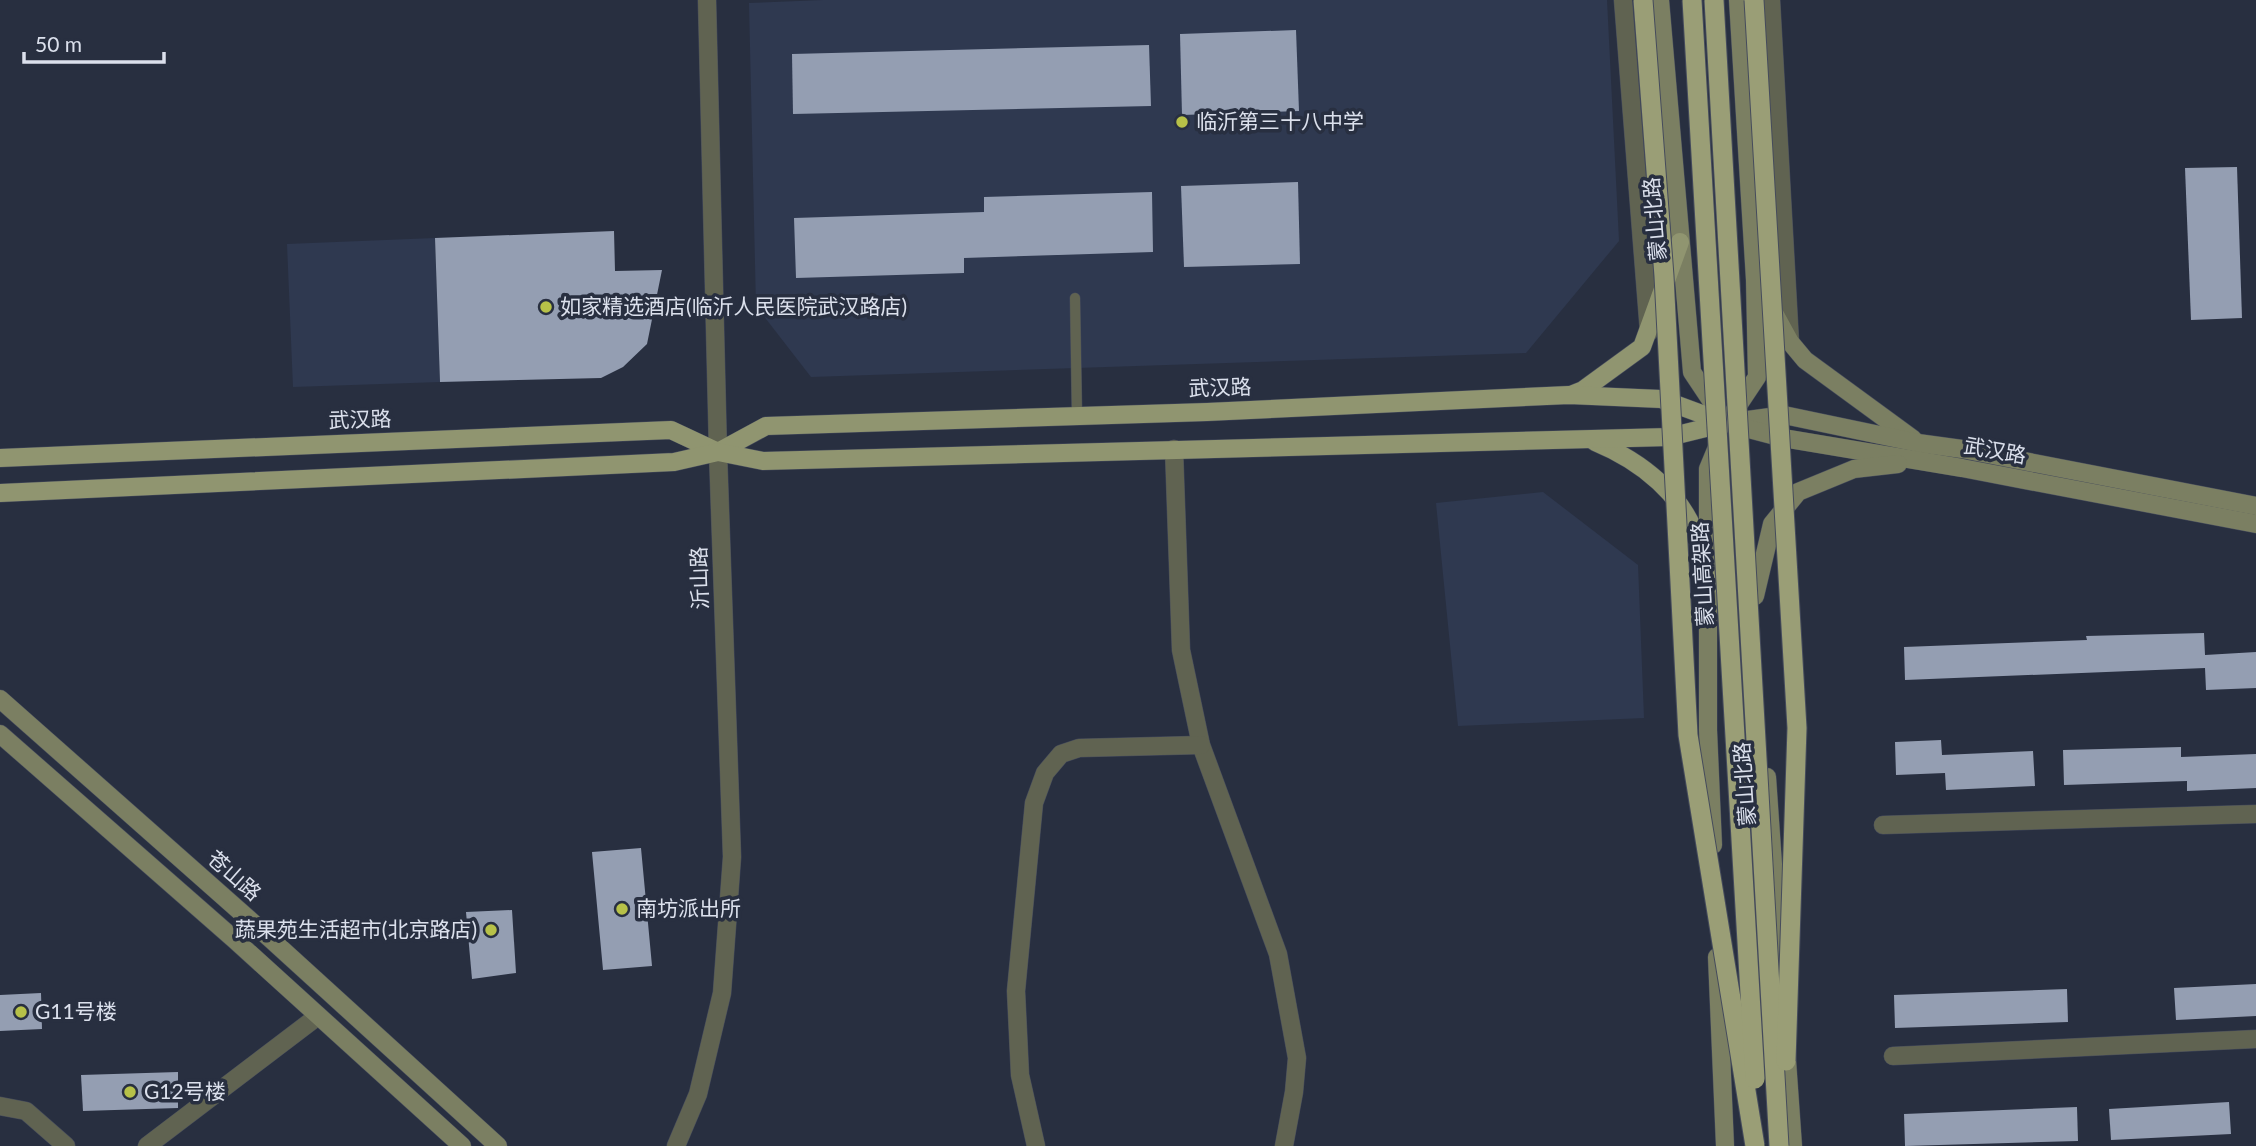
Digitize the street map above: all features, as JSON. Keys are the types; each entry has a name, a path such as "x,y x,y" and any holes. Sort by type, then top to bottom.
{"highway":[{"path":"1643,0 1664,276 1688,735 1757,1146"},
{"name":"蒙山高架路","path":"1692,0 1757,1146"},
{"name":"蒙山高架路","path":"1714,0 1781,1146"},
{"path":"1754,0 1797,728 1781,1146"}],"main road":[{"name":"蒙山北路","path":"1660,0 1692,372 1726,423 1748,470 1793,1146"},
{"name":"蒙山北路","path":"1725,1146 1708,730 1708,469 1726,423 1757,377 1755,280 1738,0"},
{"path":"1569,395 1583,390 1642,347 1680,242"},
{"path":"1755,280 1790,341 1805,360 1918,452"},
{"name":"武汉路","path":"0,493 674,462 718,452 766,426 1569,395 1661,399 1726,423"},
{"name":"武汉路","path":"0,457 671,430 718,452 763,461 1669,437 1726,423 1784,415 1962,467 2256,524"},
{"path":"1589,439 1616,450 1659,479 1685,514 1699,543 1708,587"},
{"name":"武汉路","path":"1918,452 1962,449 2256,506"},
{"path":"1755,596 1772,524 1798,492 1854,469 1918,452"},
{"name":"苍山路","path":"0,699 252,922 498,1146"},
{"path":"0,734 462,1146"}],"street":[{"name":"沂山路","path":"676,1146 698,1094 722,993 732,857 718,452 707,0"},
{"path":"1623,0 1649,332"},
{"path":"1771,0 1790,341"},
{"path":"1174,449 1181,650 1201,744 1278,954 1297,1058 1284,1146"},
{"path":"1036,1146 1020,1075 1016,990 1034,803 1045,773 1061,754 1079,748 1201,744"},
{"path":"1883,825 2256,814"},
{"path":"147,1146 318,1016"},
{"path":"1893,1056 2256,1039"},
{"path":"0,1106 26,1111 66,1146"}],"lane":[{"path":"1075,298 1077,416"}],"shaded area":[{"name":"临沂第三十八中学","path":"823,0 1607,0 1619,241 1526,353 811,377 756,306 749,3"},
{"path":"435,238 440,382 293,387 287,244"},
{"path":"1543,492 1638,565 1644,718 1458,726 1436,503"}],"building":[{"path":"1296,30 1299,111 1182,115 1180,34"},
{"path":"1149,45 1151,106 793,114 792,54"},
{"path":"2237,167 2242,318 2191,320 2185,168"},
{"path":"1298,182 1300,264 1184,267 1181,186"},
{"path":"1152,192 1153,252 964,258 964,273 796,278 794,218 984,212 984,197"},
{"name":"如家精选酒店(临沂人民医院武汉路店)","path":"614,231 615,271 662,270 647,344 623,367 601,378 440,382 435,238"},
{"path":"2204,633 2205,655 2256,652 2256,688 2206,690 2205,668 1905,680 1904,647 2087,640 2086,636"},
{"path":"1941,740 1942,755 2033,751 2035,786 1946,790 1945,773 1896,775 1895,742"},
{"path":"2181,747 2181,757 2256,754 2256,788 2187,791 2187,781 2064,785 2063,750"},
{"name":"南坊派出所","path":"641,848 652,966 603,970 592,852"},
{"name":"蔬果苑生活超市(北京路店)","path":"512,910 516,973 472,979 466,912"},
{"path":"2256,984 2256,1016 2176,1020 2174,988"},
{"path":"2067,989 2068,1022 1895,1028 1894,995"},
{"name":"G11号楼","path":"41,993 42,1029 0,1031 0,995"},
{"name":"G12号楼","path":"178,1072 178,1108 83,1111 81,1075"},
{"path":"2229,1102 2231,1134 2111,1140 2109,1109"},
{"path":"2077,1107 2078,1141 1905,1146 1904,1114"}],"place":[{"name":"临沂第三十八中学","path":"1182,122"},
{"name":"如家精选酒店(临沂人民医院武汉路店)","path":"546,307"},
{"name":"南坊派出所","path":"622,909"},
{"name":"蔬果苑生活超市(北京路店)","path":"491,930"},
{"name":"G11号楼","path":"21,1012"},
{"name":"G12号楼","path":"130,1092"}]}
